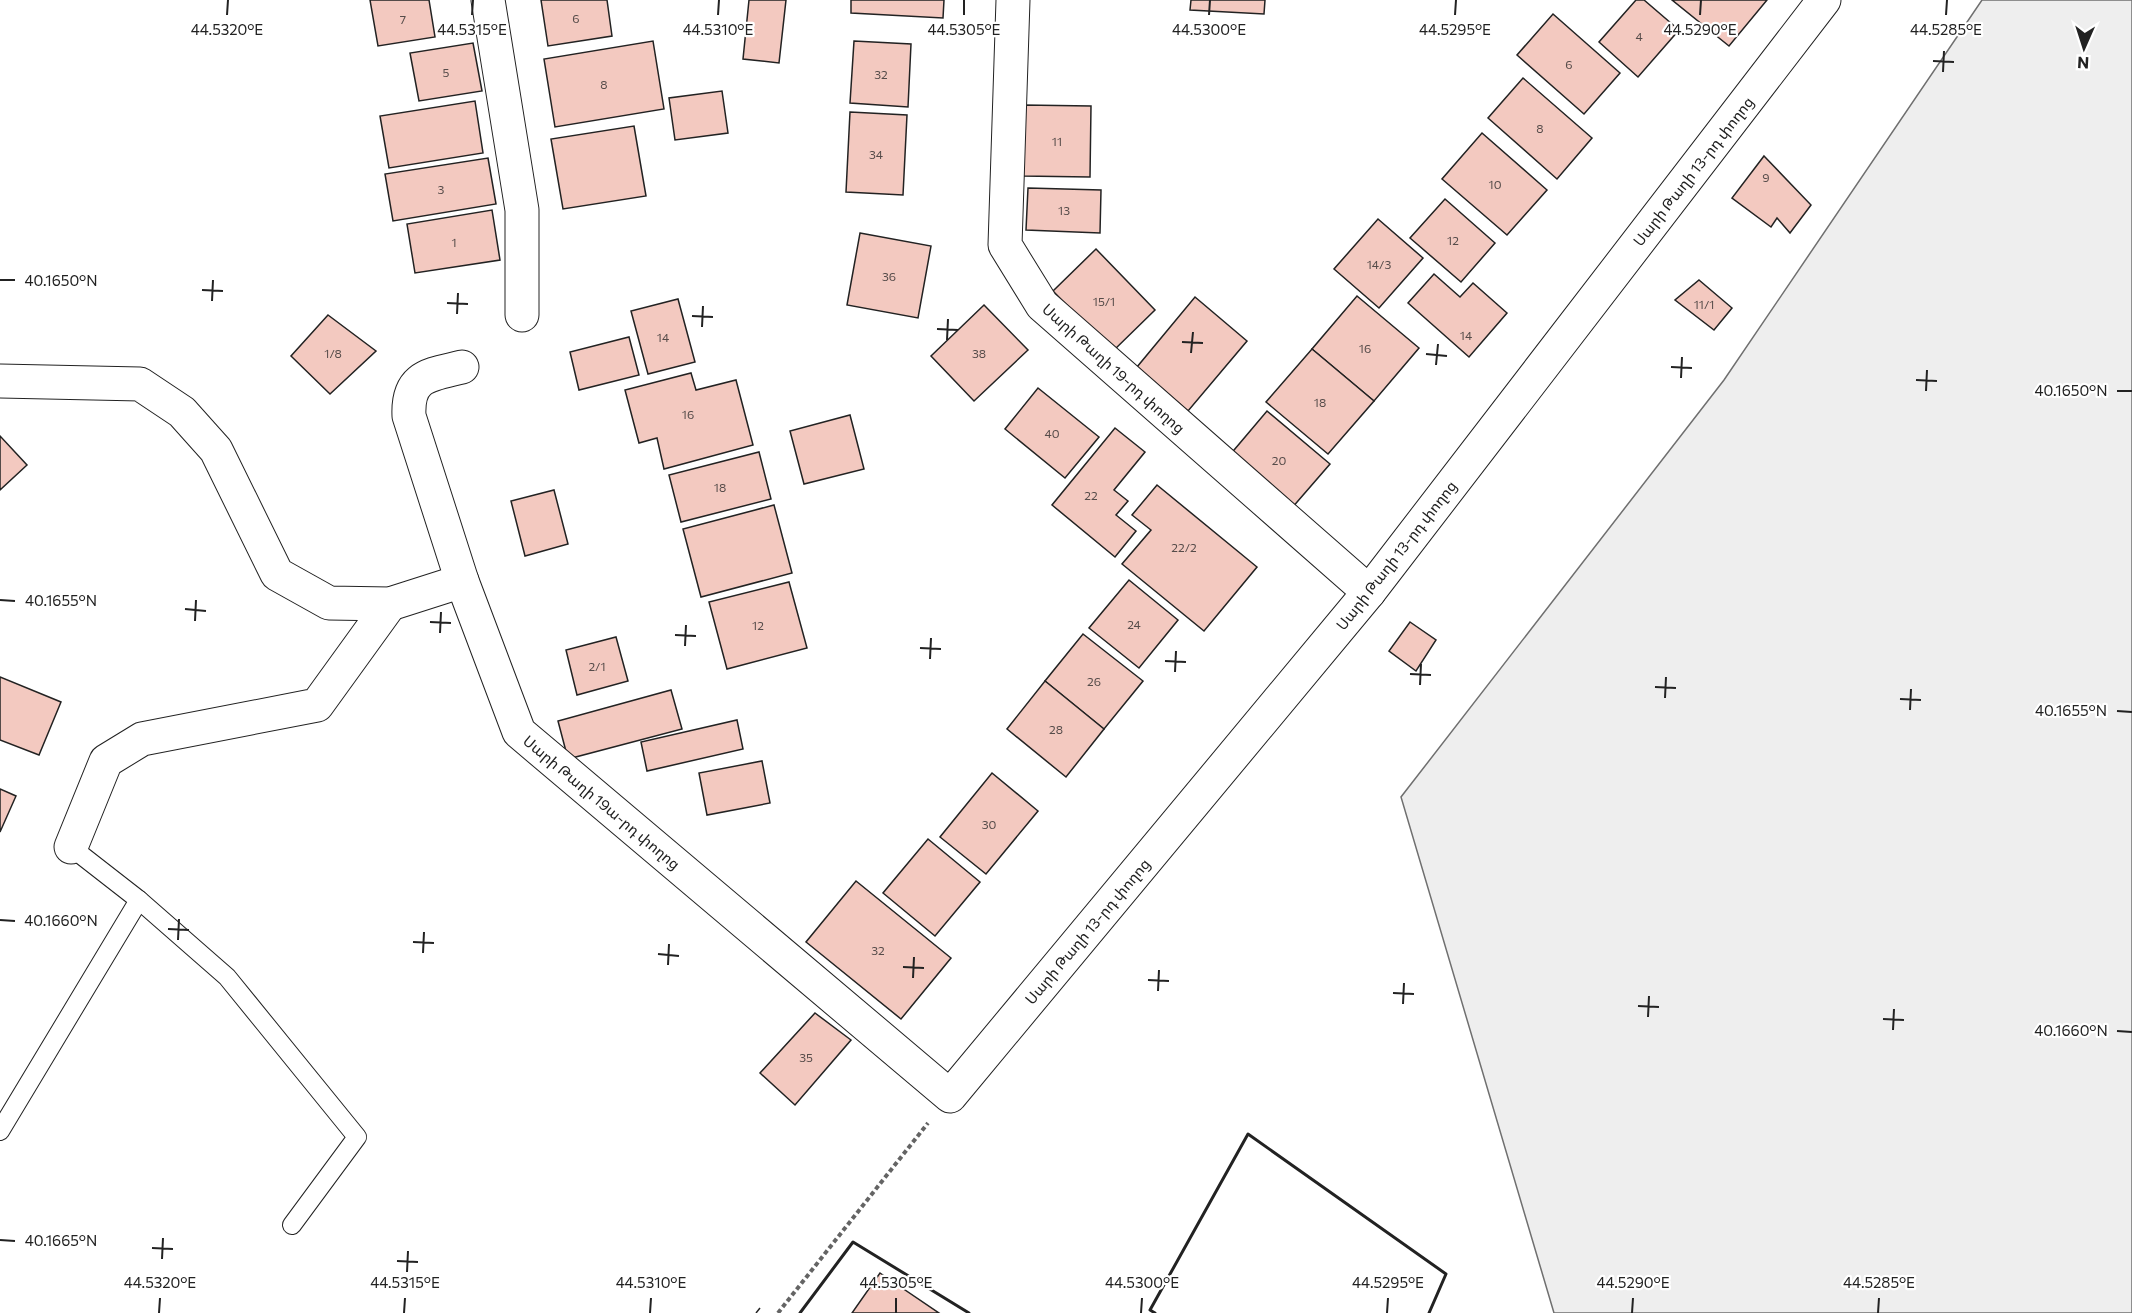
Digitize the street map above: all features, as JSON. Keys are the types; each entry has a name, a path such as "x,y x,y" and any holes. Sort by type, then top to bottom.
{"street":[{"path":"488,0 522,210 522,315"},
{"name":"Սարի Թաղի 19-րդ փողոց","path":"1013,0 1005,245 1042,305 1369,592"},
{"name":"Սարի Թաղի 13-րդ փողոց","path":"950,1096 1369,592 1824,0"},
{"name":"Սարի Թաղի 19ա-րդ փողոց","path":"462,367 418,381 411,393 409,420 462,581 519,732 950,1096"},
{"path":"0,381 140,384 182,412 216,450 277,574 329,603 390,604 462,581"},
{"path":"71,847 106,761 142,739 317,705 390,604"}],"lane":[{"path":"71,847 139,900 228,977 357,1137 292,1225"},
{"path":"0,1131 139,900"}],"path":[{"path":"778,1313 950,1096"}],"shaded area":[{"path":"1982,0 2132,0 2132,1313 1554,1313 1401,797 1724,380"}],"building":[{"path":"370,0 429,0 435,37 378,46"},
{"path":"541,0 607,0 612,36 548,46"},
{"path":"749,0 786,0 779,63 743,59"},
{"path":"851,0 944,0 943,18 851,13"},
{"path":"1191,0 1265,0 1264,14 1190,10"},
{"path":"1636,0 1644,0 1679,30 1638,77 1599,42"},
{"path":"1672,0 1767,0 1729,46"},
{"path":"1553,14 1620,73 1584,114 1517,55"},
{"path":"653,41 664,109 555,127 544,59"},
{"path":"854,41 911,44 908,107 850,103"},
{"path":"473,43 482,91 419,101 410,53"},
{"path":"1523,78 1592,138 1557,179 1488,118"},
{"path":"722,91 728,133 675,140 669,98"},
{"path":"475,101 483,153 389,168 380,116"},
{"path":"1023,105 1091,106 1090,177 1022,176"},
{"path":"850,112 907,115 903,195 846,192"},
{"path":"634,126 646,196 563,209 551,139"},
{"path":"1482,133 1547,190 1507,235 1442,179"},
{"path":"1764,156 1811,205 1790,233 1777,218 1771,227 1732,198"},
{"path":"488,158 496,204 393,221 385,174"},
{"path":"1028,188 1101,190 1100,233 1026,230"},
{"path":"1445,199 1495,243 1461,282 1410,238"},
{"path":"492,210 500,260 415,273 407,224"},
{"path":"1378,219 1423,258 1379,308 1334,269"},
{"path":"860,233 931,246 918,318 847,305"},
{"path":"1096,249 1155,310 1112,352 1053,291"},
{"path":"1434,274 1460,297 1473,283 1507,313 1469,357 1408,303"},
{"path":"1699,280 1732,308 1714,330 1675,300"},
{"path":"1357,296 1419,348 1374,401 1312,349"},
{"path":"1195,297 1247,341 1188,411 1137,367"},
{"path":"678,299 695,362 648,374 631,311"},
{"path":"984,305 1028,350 974,401 931,356"},
{"path":"328,315 376,351 330,394 291,356"},
{"path":"629,337 639,375 579,390 570,352"},
{"path":"1312,349 1374,401 1328,454 1266,402"},
{"path":"691,373 696,390 736,380 753,445 664,469 657,438 639,443 625,390"},
{"path":"1038,388 1099,437 1065,478 1005,429"},
{"path":"1267,411 1330,464 1291,509 1229,456"},
{"path":"850,415 864,469 804,484 790,431"},
{"path":"1115,428 1145,452 1114,490 1128,501 1116,515 1136,531 1115,557 1052,505"},
{"path":"0,436 27,465 0,490"},
{"path":"759,452 771,499 681,522 669,475"},
{"path":"1157,485 1257,567 1204,631 1122,564 1151,530 1132,515"},
{"path":"554,490 568,544 525,556 511,501"},
{"path":"774,505 792,573 701,597 683,529"},
{"path":"1129,580 1178,620 1139,668 1089,628"},
{"path":"789,582 807,648 727,669 709,602"},
{"path":"1410,622 1436,640 1416,671 1389,651"},
{"path":"1083,634 1143,681 1104,729 1045,681"},
{"path":"616,637 628,681 577,695 566,650"},
{"path":"0,677 61,702 39,755 0,740"},
{"path":"1045,681 1104,729 1066,777 1007,729"},
{"path":"671,690 682,729 568,759 558,721"},
{"path":"737,720 743,749 647,771 641,742"},
{"path":"762,761 770,803 707,815 699,773"},
{"path":"992,773 1038,811 986,874 940,837"},
{"path":"0,789 16,796 0,832"},
{"path":"928,839 980,882 935,936 883,893"},
{"path":"856,881 951,958 901,1019 806,942"},
{"path":"815,1013 851,1040 795,1105 760,1073"},
{"path":"880,1273 939,1313 852,1313"}],"fence":[{"path":"756,1313 760,1308"}],"wall":[{"path":"1155,1313 1150,1310 1248,1134 1446,1274 1429,1313"},
{"path":"800,1313 853,1242 969,1313"}]}
